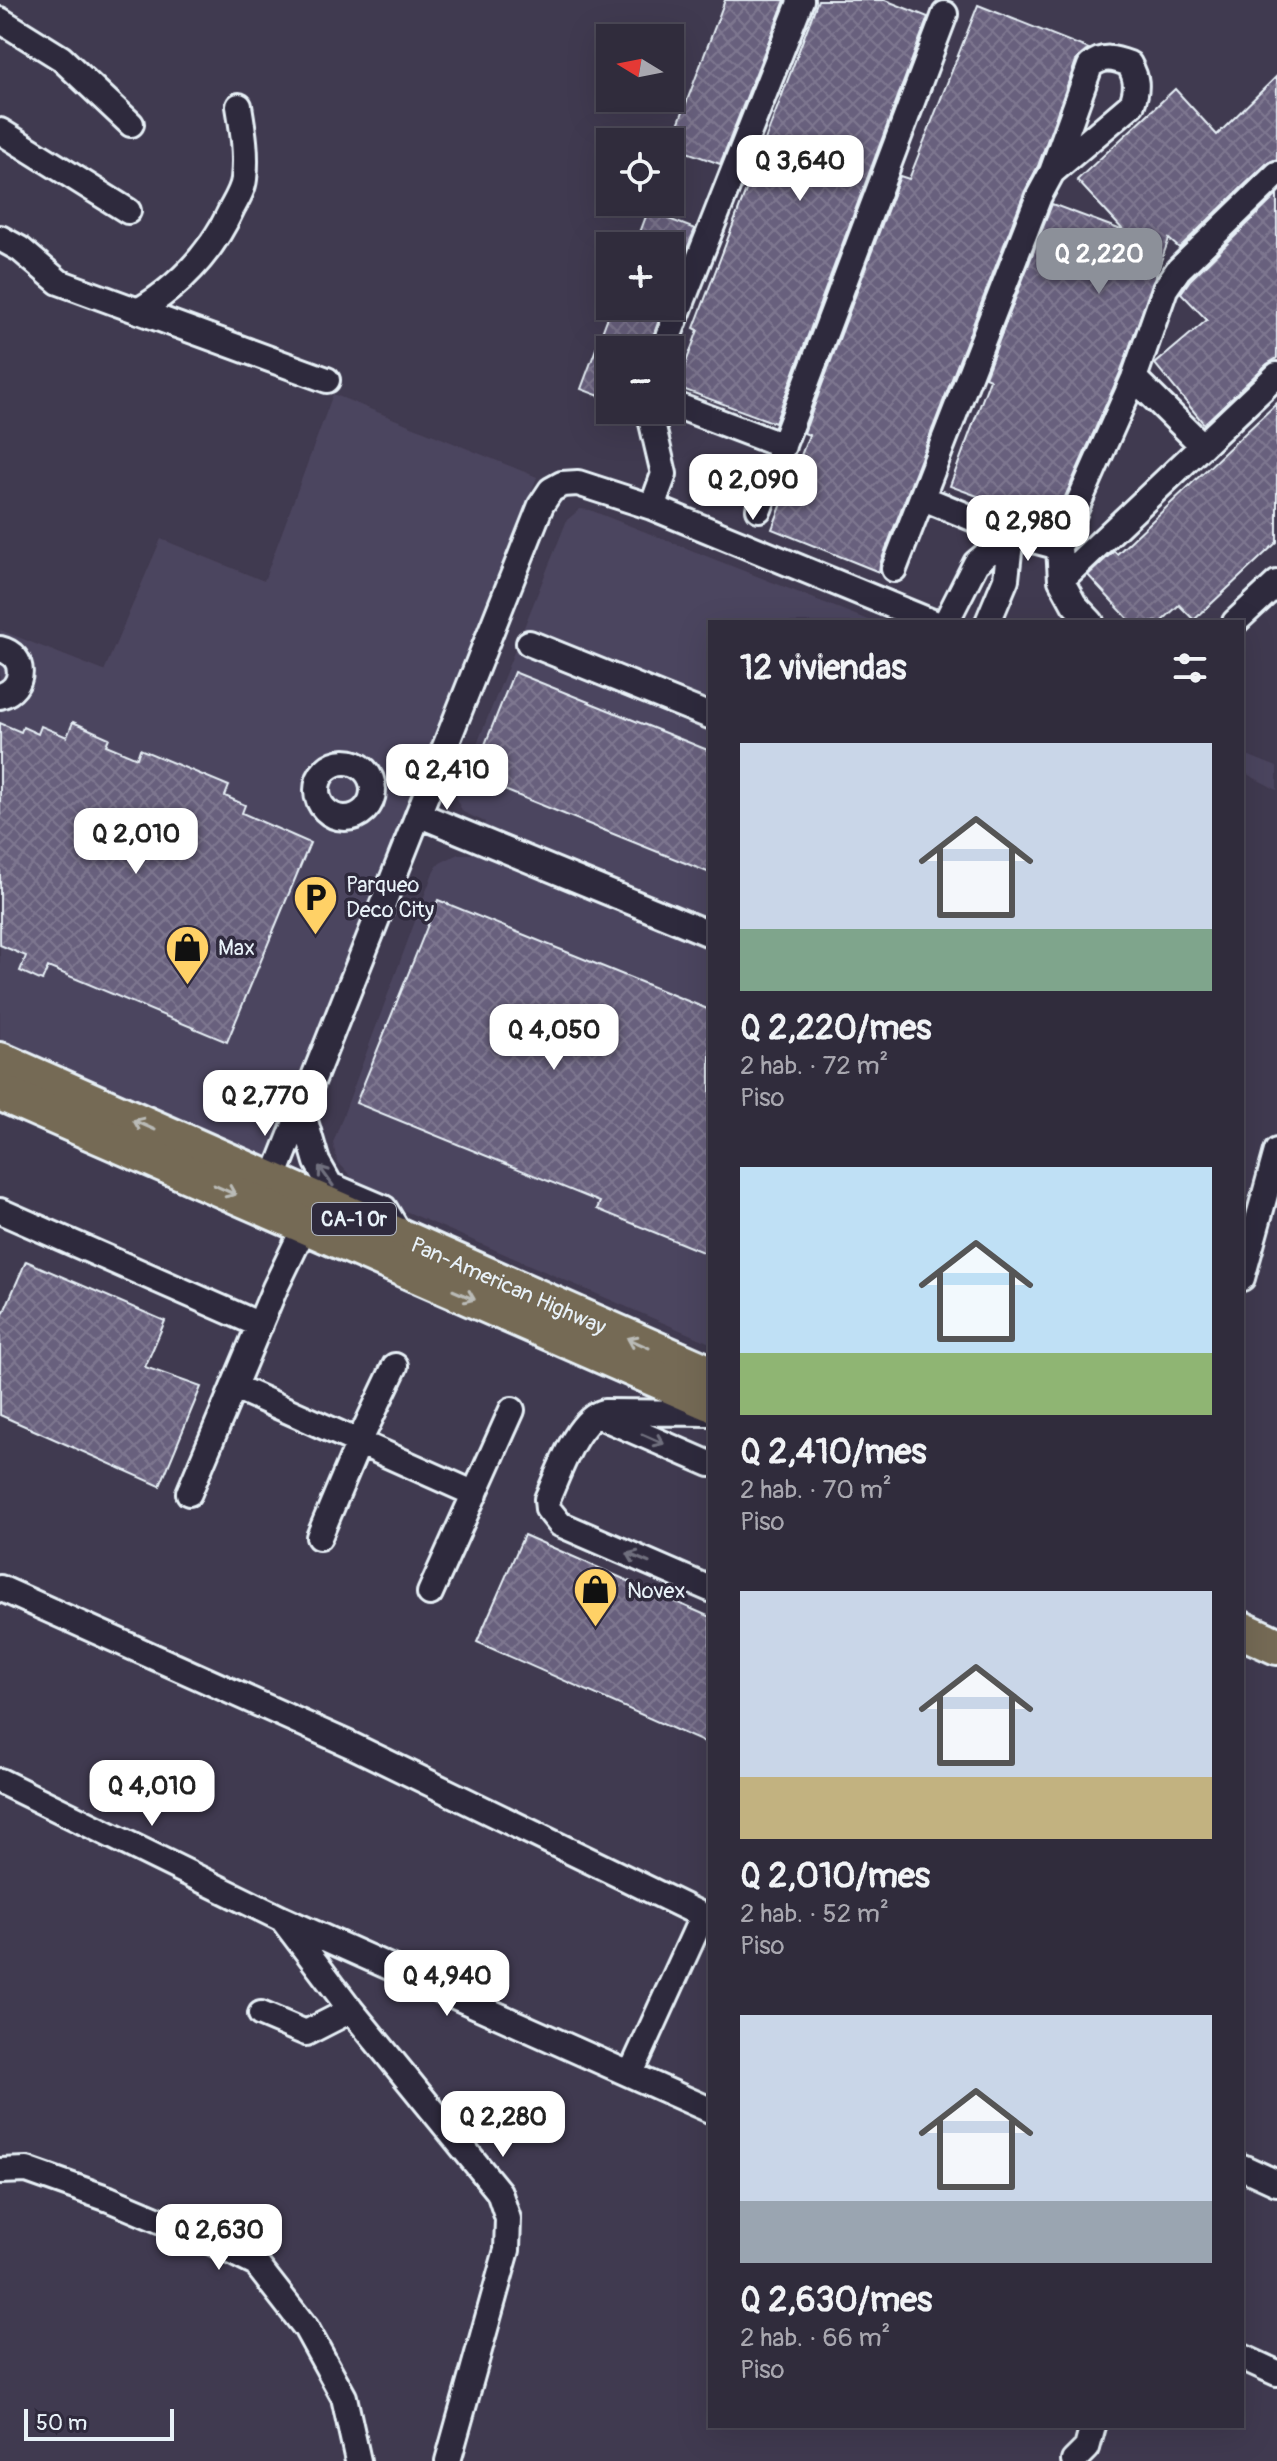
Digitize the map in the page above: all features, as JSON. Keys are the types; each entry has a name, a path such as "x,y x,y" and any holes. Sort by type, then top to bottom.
{"highway":[{"name":"Pan-American Highway","path":"0,1061 708,1373"},
{"name":"Pan-American Highway","path":"0,1092 708,1401"},
{"path":"1244,1605 1277,1619"},
{"path":"1244,1631 1277,1646"}],"street":[{"path":"669,336 801,0"},
{"path":"759,509 945,14"},
{"path":"0,20 61,58 131,124"},
{"path":"894,569 1039,196 1052,172 1090,66 1106,57 1129,64 1135,76 1137,92 1132,104 1052,172"},
{"path":"138,311 159,299 187,275 210,249 227,219 244,183 245,142 239,106"},
{"path":"0,131 128,211"},
{"path":"1089,620 1074,604 1061,580 1059,547 1134,378 1171,278 1277,174"},
{"path":"0,238 20,249 59,282 327,380"},
{"path":"1061,580 1277,375"},
{"path":"1134,378 1202,445"},
{"path":"684,408 783,446"},
{"path":"652,424 664,474 652,507"},
{"path":"272,1183 541,505 551,490 562,484 578,483 652,507 927,620"},
{"path":"923,498 1011,534 1059,547"},
{"path":"947,620 976,563 1011,534"},
{"path":"989,620 1006,579 1011,534"},
{"path":"1237,620 1277,583"},
{"path":"529,643 708,715"},
{"path":"0,649 18,660 21,674 14,689 0,696"},
{"path":"420,815 708,933"},
{"path":"302,1111 317,1162 330,1185 384,1208 404,1241"},
{"path":"1244,1271 1277,1151"},
{"path":"0,1211 260,1325"},
{"path":"189,1493 305,1226"},
{"path":"319,1537 395,1366"},
{"path":"235,1387 475,1494"},
{"path":"430,1593 512,1410"},
{"path":"708,1413 596,1414 583,1424 547,1499 548,1509 560,1524 708,1588"},
{"path":"596,1414 708,1463"},
{"path":"0,1588 351,1745 707,1917 631,2073"},
{"path":"0,1781 282,1919 708,2109"},
{"path":"282,1919 351,2010 499,2192 508,2219 507,2250 448,2461"},
{"path":"261,2014 306,2033 351,2010"},
{"path":"1244,2168 1277,2183"},
{"path":"0,2171 27,2170 109,2199 256,2264 306,2328 344,2397 358,2461"},
{"path":"1244,2358 1277,2373"},
{"path":"1074,2461 1087,2448 1092,2428"}],"shaded area":[{"path":"333,394 537,477 269,1161 0,1042 0,630 104,671 161,539 264,581"},
{"path":"580,509 590,510 868,620 708,620 708,1342 359,1191 358,1184 337,1161 333,1143 434,870 440,863 458,854 472,854 485,822 463,812 456,799 457,794 567,520"},
{"path":"1244,754 1277,767 1277,790 1247,774 1244,779"}],"building":[{"path":"725,0 785,0 720,164 684,151 684,128 677,128"},
{"path":"818,0 885,0 928,17 775,423 684,390 684,368 698,330 694,328"},
{"path":"978,5 1089,49 1076,61 879,572 772,529 809,435 804,433 900,176 909,179"},
{"path":"1277,76 1277,159 1267,163 1179,248 1169,239 1120,373 1053,524 950,486 990,379 985,377 1052,204 1124,231 1077,180 1175,89 1217,135"},
{"path":"1277,195 1277,358 1204,424 1155,364 1207,320 1181,293 1190,280"},
{"path":"646,216 661,216 695,229 684,256 684,232 640,232"},
{"path":"607,320 659,320 653,336 601,336"},
{"path":"596,349 596,395 581,389"},
{"path":"1277,403 1277,542 1194,620 1179,605 1163,620 1129,620 1088,575 1114,551 1117,554"},
{"path":"514,672 708,750 708,872 472,777"},
{"path":"73,722 109,738 106,745 137,758 140,749 229,786 225,796 245,805 242,813 310,843 227,1042 48,967 42,981 20,971 26,956 0,945 0,723 21,732 23,727 38,734 41,726 67,737"},
{"path":"438,900 708,1009 708,1254 597,1209 600,1202 356,1103"},
{"path":"26,1261 165,1321 145,1367 201,1387 160,1486 0,1415 0,1321"},
{"name":"Novex","path":"524,1535 708,1616 708,1744 477,1642"}],"place":[{"name":"Parqueo Deco City","path":"315,936"},
{"name":"Max","path":"187,986"},
{"name":"Novex","path":"596,1629"}]}
